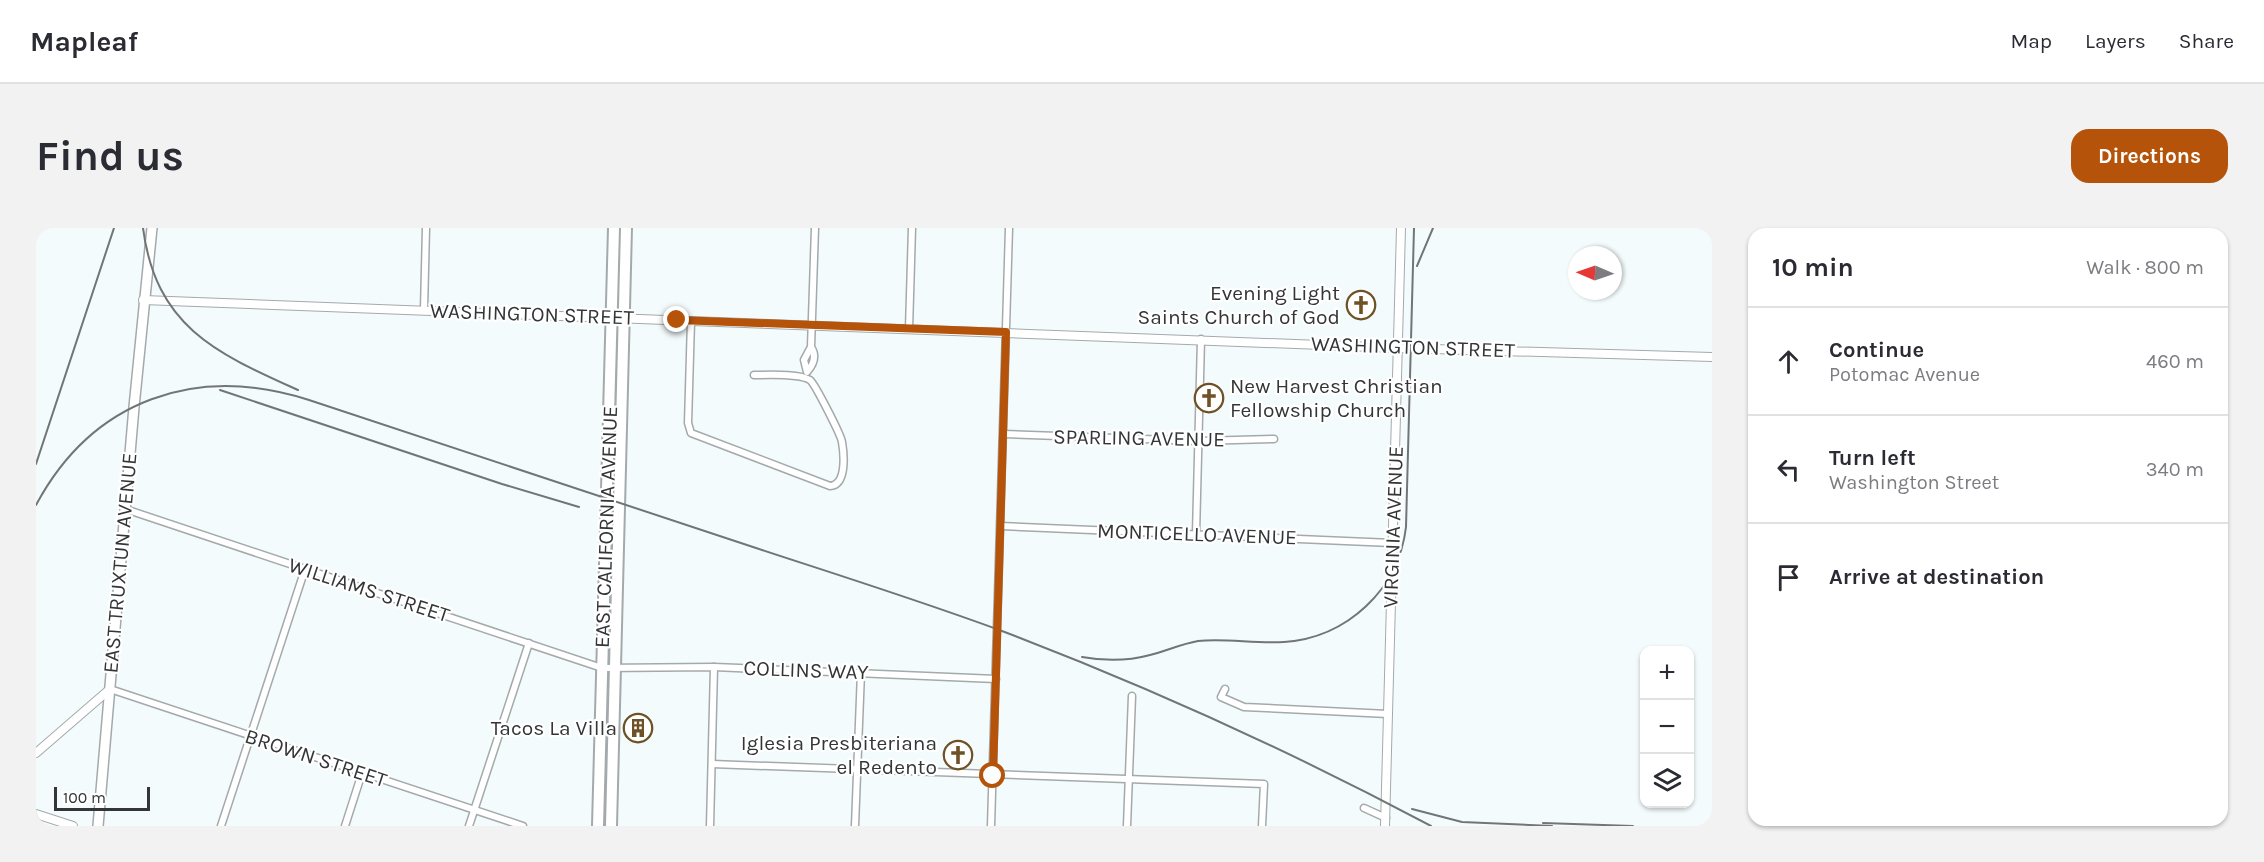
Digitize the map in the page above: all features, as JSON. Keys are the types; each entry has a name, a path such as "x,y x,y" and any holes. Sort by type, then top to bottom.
{"main road":[{"name":"EAST TRUXTUN AVENUE","path":"98,826 143,300 152,228"},
{"name":"EAST CALIFORNIA AVENUE","path":"598,826 614,228"},
{"name":"EAST CALIFORNIA AVENUE","path":"611,826 626,228"}],"street":[{"path":"424,310 426,228"},
{"path":"691,321 688,423 691,433 835,486 842,476 842,442 812,382 806,375 804,360 811,347 815,228"},
{"path":"909,329 912,228"},
{"path":"991,826 1009,228"},
{"name":"VIRGINIA AVENUE","path":"1385,822 1401,228"},
{"name":"WASHINGTON STREET","path":"143,300 1398,348 1712,357"},
{"path":"1196,534 1202,339"},
{"path":"754,375 806,375"},
{"name":"SPARLING AVENUE","path":"1004,434 1199,441 1274,439"},
{"name":"WILLIAMS STREET","path":"125,509 602,668 615,668"},
{"name":"MONTICELLO AVENUE","path":"1001,526 1392,543"},
{"path":"221,826 306,569"},
{"path":"469,826 529,643"},
{"path":"710,826 714,667"},
{"name":"COLLINS WAY","path":"615,668 714,667 996,679"},
{"path":"855,826 861,672"},
{"path":"36,753 110,689"},
{"name":"BROWN STREET","path":"110,689 523,826"},
{"path":"1225,689 1221,697 1244,707 1388,714"},
{"path":"1127,826 1132,696"},
{"path":"712,764 993,776 1264,784 1263,826"},
{"path":"345,826 362,773"},
{"path":"1364,808 1385,822"},
{"path":"36,814 73,826"}],"railway":[{"path":"36,464 114,228"},
{"path":"143,228 150,262 161,290 176,313 216,349 298,390"},
{"path":"1082,657 1107,660 1133,658 1198,641 1284,642 1307,638 1329,631 1348,620 1381,590 1393,571 1406,527 1414,228"},
{"path":"1417,266 1433,228"},
{"path":"36,505 59,469 87,439 118,416 152,399 188,389 227,386 267,390 309,400 879,588 1002,631 1057,652 1220,722 1326,772 1431,826"},
{"path":"220,390 502,484 579,507"},
{"path":"1412,809 1462,822 1552,826"},
{"path":"1543,823 1633,826"}],"place":[{"name":"Evening Light Saints Church of God","path":"1361,305"},
{"name":"New Harvest Christian Fellowship Church","path":"1209,398"},
{"name":"Tacos La Villa","path":"638,728"},
{"name":"Iglesia Presbiteriana el Redento","path":"958,755"}],"route":[{"path":"677,320 1006,332 993,776"}]}
